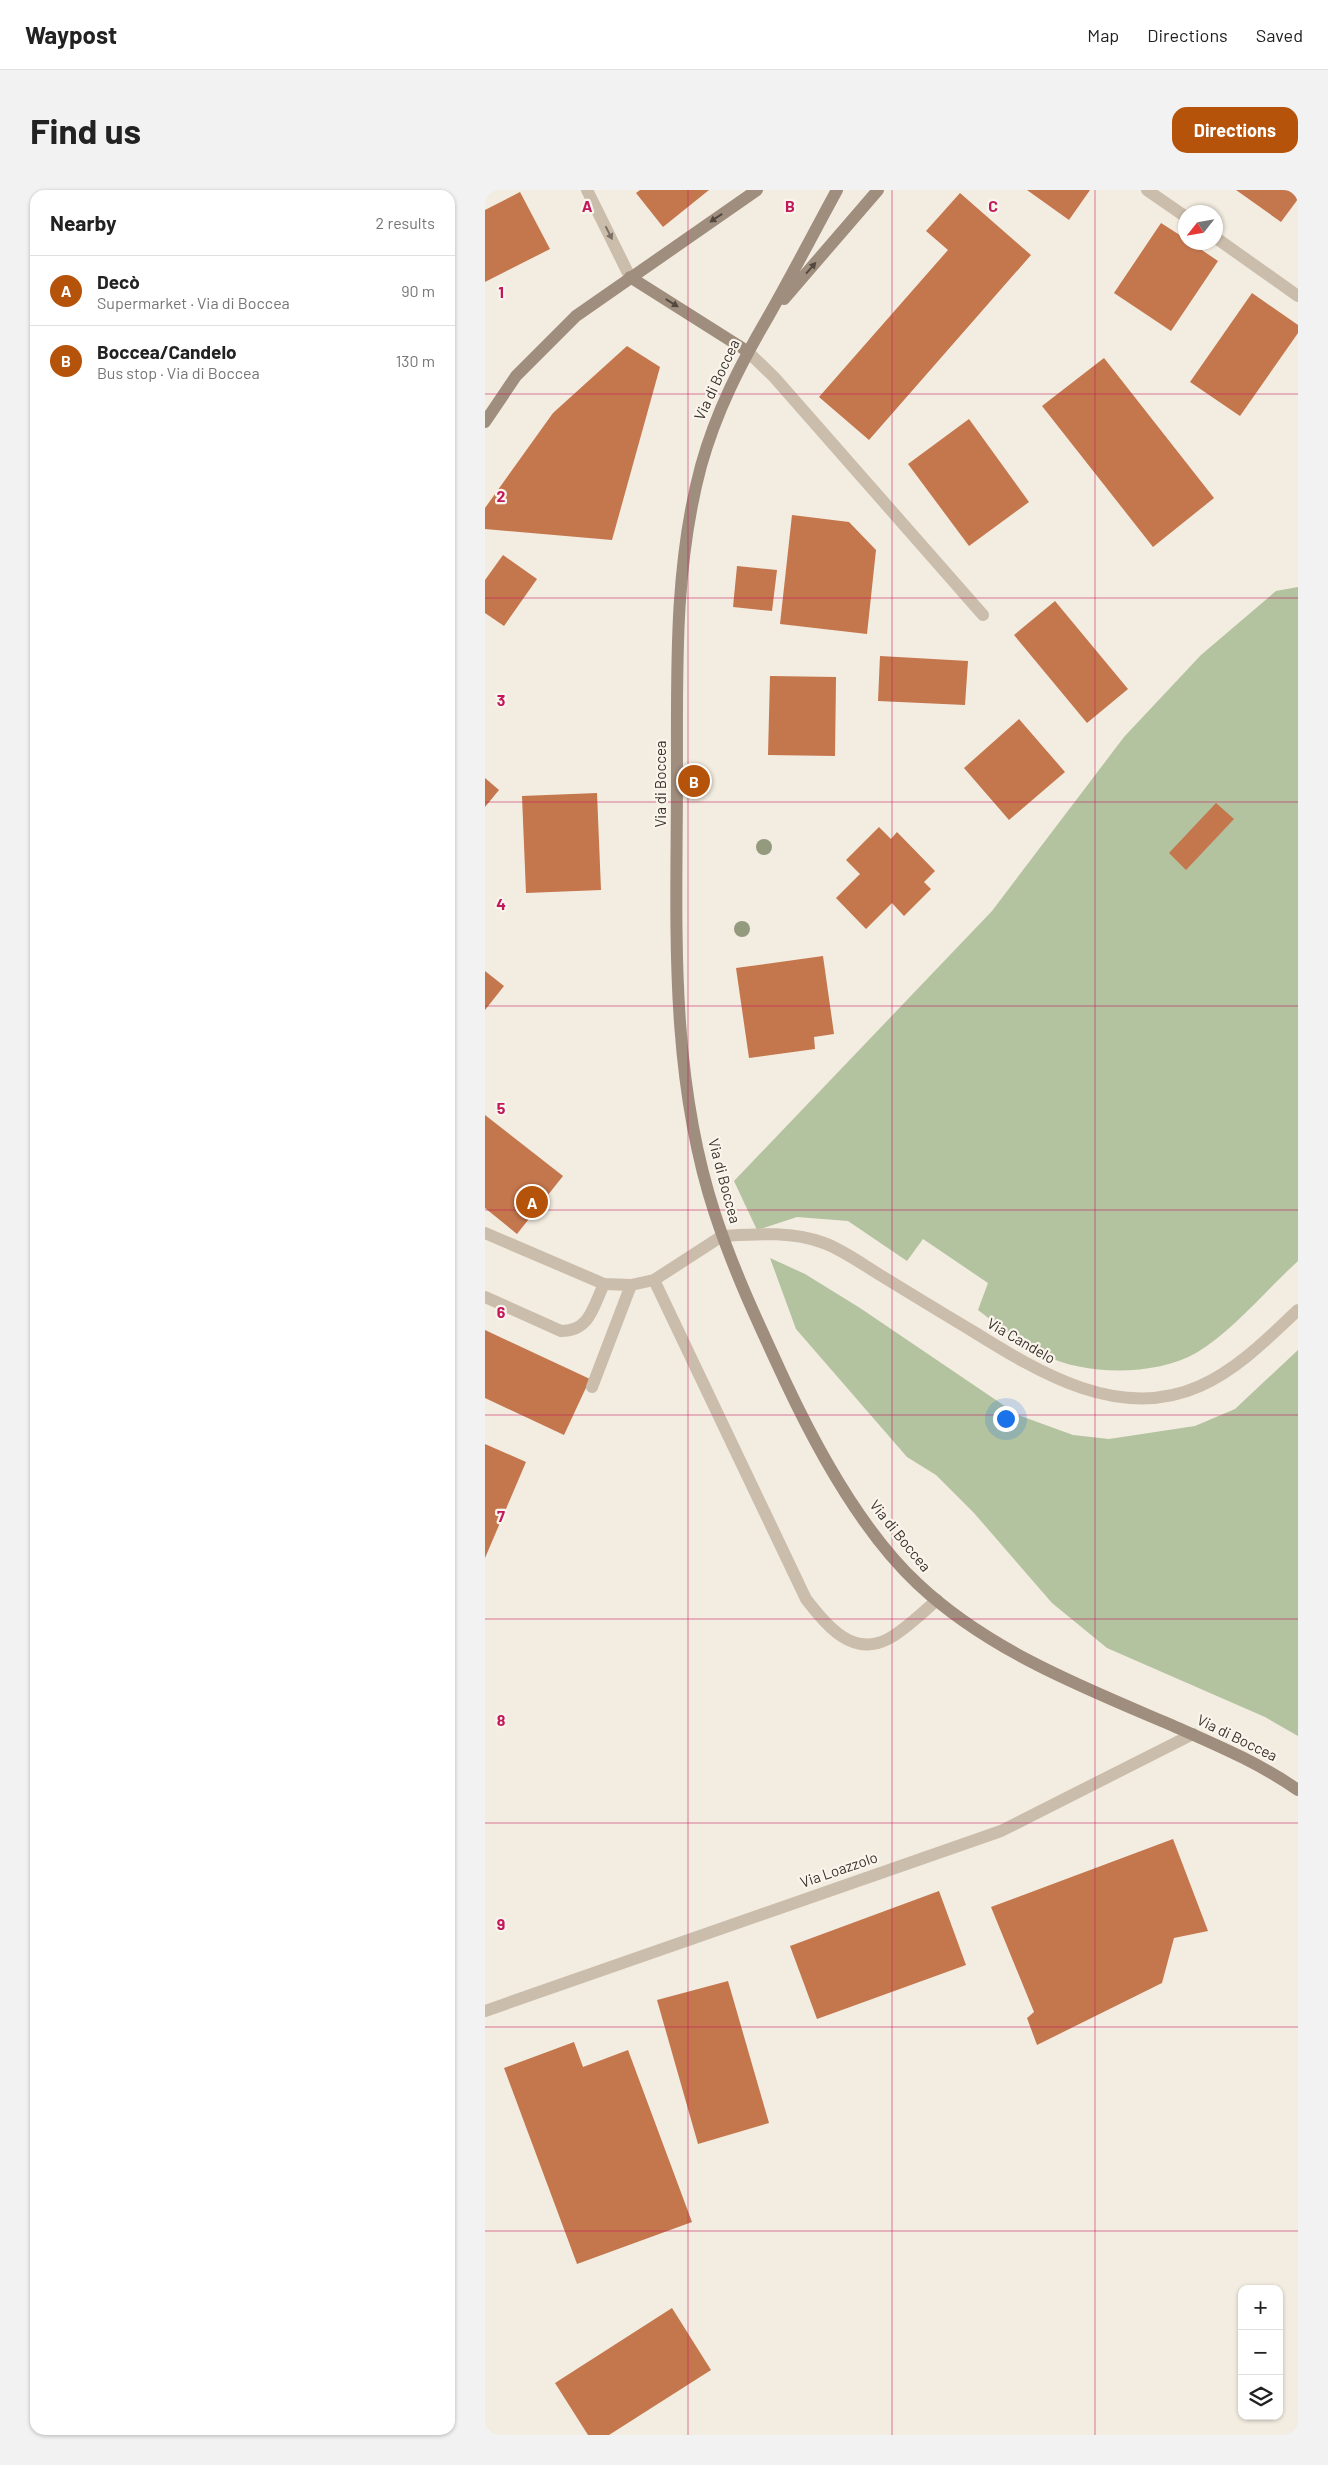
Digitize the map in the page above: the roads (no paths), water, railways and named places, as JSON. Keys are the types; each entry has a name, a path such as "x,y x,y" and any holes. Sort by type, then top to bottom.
{"main road":[{"path":"485,421 516,376 576,316 757,190"},
{"name":"Via di Boccea","path":"837,190 747,351 710,435 699,474 681,571 678,664 677,988 679,1031 698,1152 723,1236 749,1306 795,1402 822,1451 873,1532 900,1566 958,1618 1009,1650 1119,1703 1252,1761 1298,1790"},
{"name":"Via di Boccea","path":"767,318 878,190"},
{"path":"631,277 747,351"}],"street":[{"path":"587,190 631,277"},
{"path":"1147,190 1178,212"},
{"path":"1223,244 1298,296"},
{"path":"747,351 774,377 983,615"},
{"path":"485,1234 604,1284 631,1285 655,1280 723,1236"},
{"name":"Via Candelo","path":"723,1236 785,1235 825,1244 1028,1365 1078,1388 1118,1396 1151,1398 1175,1394 1198,1387 1221,1376 1298,1310"},
{"path":"655,1280 806,1599 822,1619 841,1637 863,1645 888,1640 937,1600"},
{"path":"485,1297 561,1331 573,1331 585,1324 604,1284"},
{"path":"592,1387 631,1285"},
{"name":"Via Loazzolo","path":"485,2011 1001,1831 1193,1734"}],"place":[{"name":"Boccea/Candelo","path":"694,781"},
{"name":"Decò","path":"532,1202"}]}
